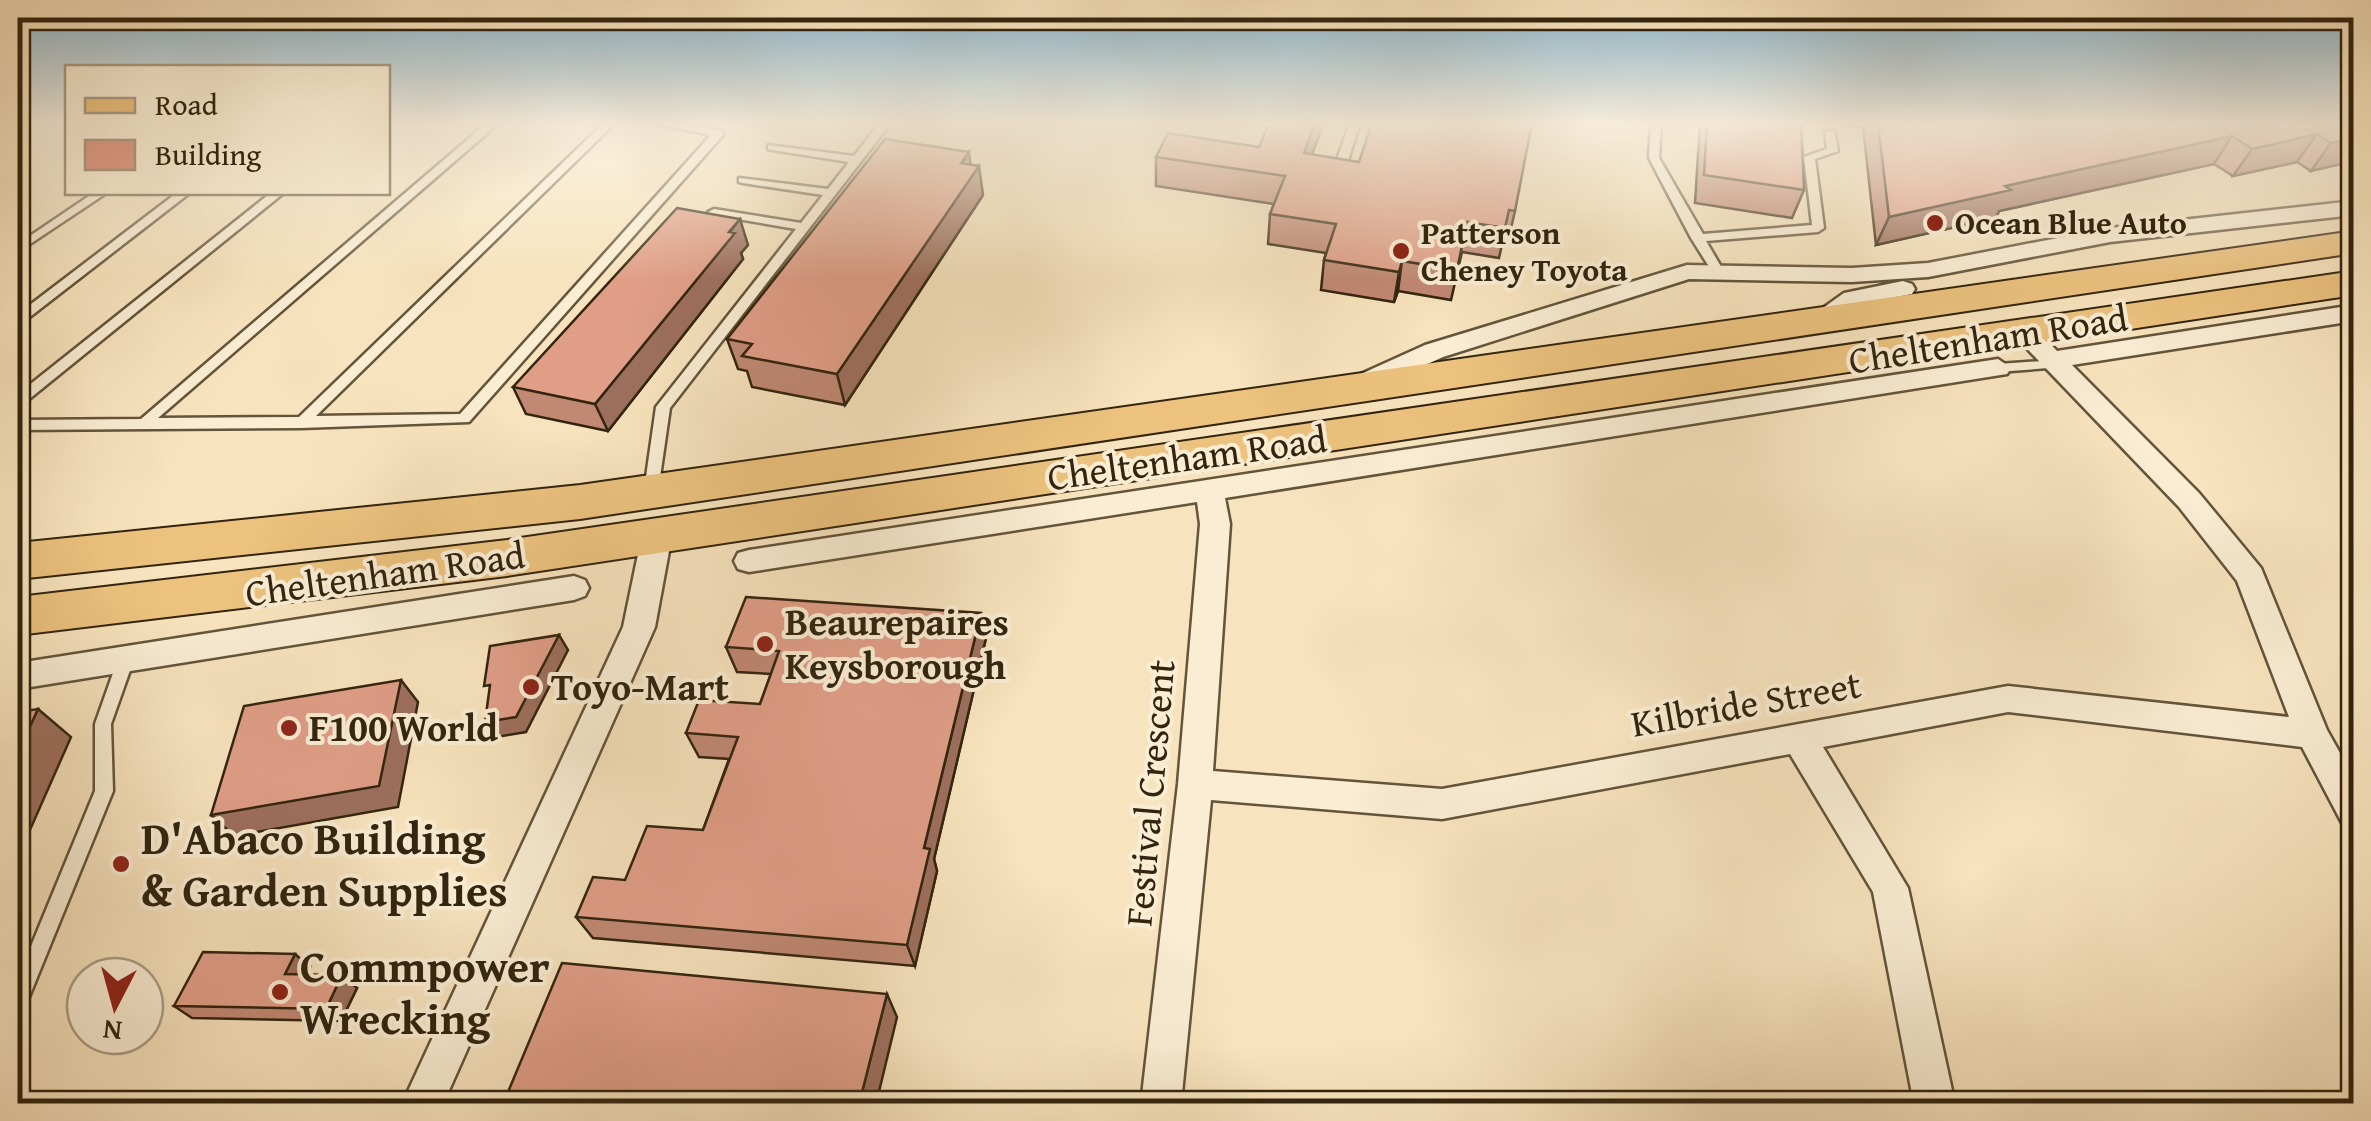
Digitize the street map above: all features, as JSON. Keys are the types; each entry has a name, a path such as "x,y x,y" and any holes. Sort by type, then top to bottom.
{"main road":[{"name":"Cheltenham Road","path":"18,616 507,558 654,513 1340,393 1819,320 1921,289 2354,242"},
{"name":"Cheltenham Road","path":"18,560 654,513 868,505 2045,352 2354,283"},
{"path":"1921,289 1988,316 2045,352"}],"street":[{"name":"Cheltenham Road","path":"1340,393 1434,351 1655,280 1717,270 1832,275 1921,289 2110,235 2260,222 2354,208"},
{"name":"Cheltenham Road","path":"2045,352 2354,313"},
{"path":"2045,352 2190,500 2250,576 2312,734 2354,812"},
{"name":"Cheltenham Road","path":"750,561 1998,368"},
{"name":"Festival Crescent","path":"1161,1104 1196,784 1215,530 1210,490"},
{"path":"868,505 888,515 901,532 912,535"},
{"path":"422,1104 640,627 654,513"},
{"path":"434,610 507,558"},
{"name":"Cheltenham Road","path":"18,676 574,588"},
{"name":"Kilbride Street","path":"1196,784 1442,804 2008,699 2312,734"},
{"path":"1798,737 1890,888 1935,1104"}],"lane":[{"path":"143,424 433,175"},
{"path":"300,424 556,175"},
{"path":"18,425 300,424 464,418 680,175"},
{"path":"654,513 662,407 844,175"},
{"path":"1336,180 1338,175"},
{"path":"1663,175 1717,270"},
{"path":"1697,238 1818,228 1811,175"},
{"path":"742,180 830,193"},
{"path":"18,249 99,195"},
{"path":"18,320 182,195"},
{"path":"18,400 276,195"},
{"path":"714,212 804,227"},
{"name":"Cheltenham Road","path":"1998,368 2045,352"},
{"path":"18,1000 104,790 104,724 126,659"}],"building":[{"path":"856,175 973,175 837,374 742,356 752,344 727,339"},
{"path":"1280,175 1522,175 1515,211 1509,210 1505,228 1467,222 1457,270 1402,261 1399,272 1324,260 1336,224 1270,214 1285,176"},
{"path":"1706,175 1803,175 1804,190"},
{"path":"1884,175 2054,175 2005,186 2011,190 1889,217"},
{"path":"677,208 740,219 729,232 735,233 595,404 513,387"},
{"path":"746,597 981,613 924,848 930,849 907,945 576,917 593,877 625,880 647,826 703,830 738,737 686,733 699,700 760,704 779,651 726,647"},
{"path":"559,635 516,717 485,722 490,685 484,686 490,646"},
{"path":"401,680 379,786 211,815 244,706"},
{"path":"38,709 18,752 18,712"},
{"path":"203,952 295,954 285,974 342,975 326,1009 174,1006"},
{"path":"562,963 887,994 859,1104 503,1104"}],"place":[{"name":"Ocean Blue Auto","path":"1935,223"},
{"name":"Patterson Cheney Toyota","path":"1401,251"},
{"name":"Beaurepaires Keysborough","path":"765,644"},
{"name":"Toyo-Mart","path":"531,687"},
{"name":"F100 World","path":"289,728"},
{"name":"D'Abaco Building & Garden Supplies","path":"121,864"},
{"name":"Commpower Wrecking","path":"280,992"}]}
